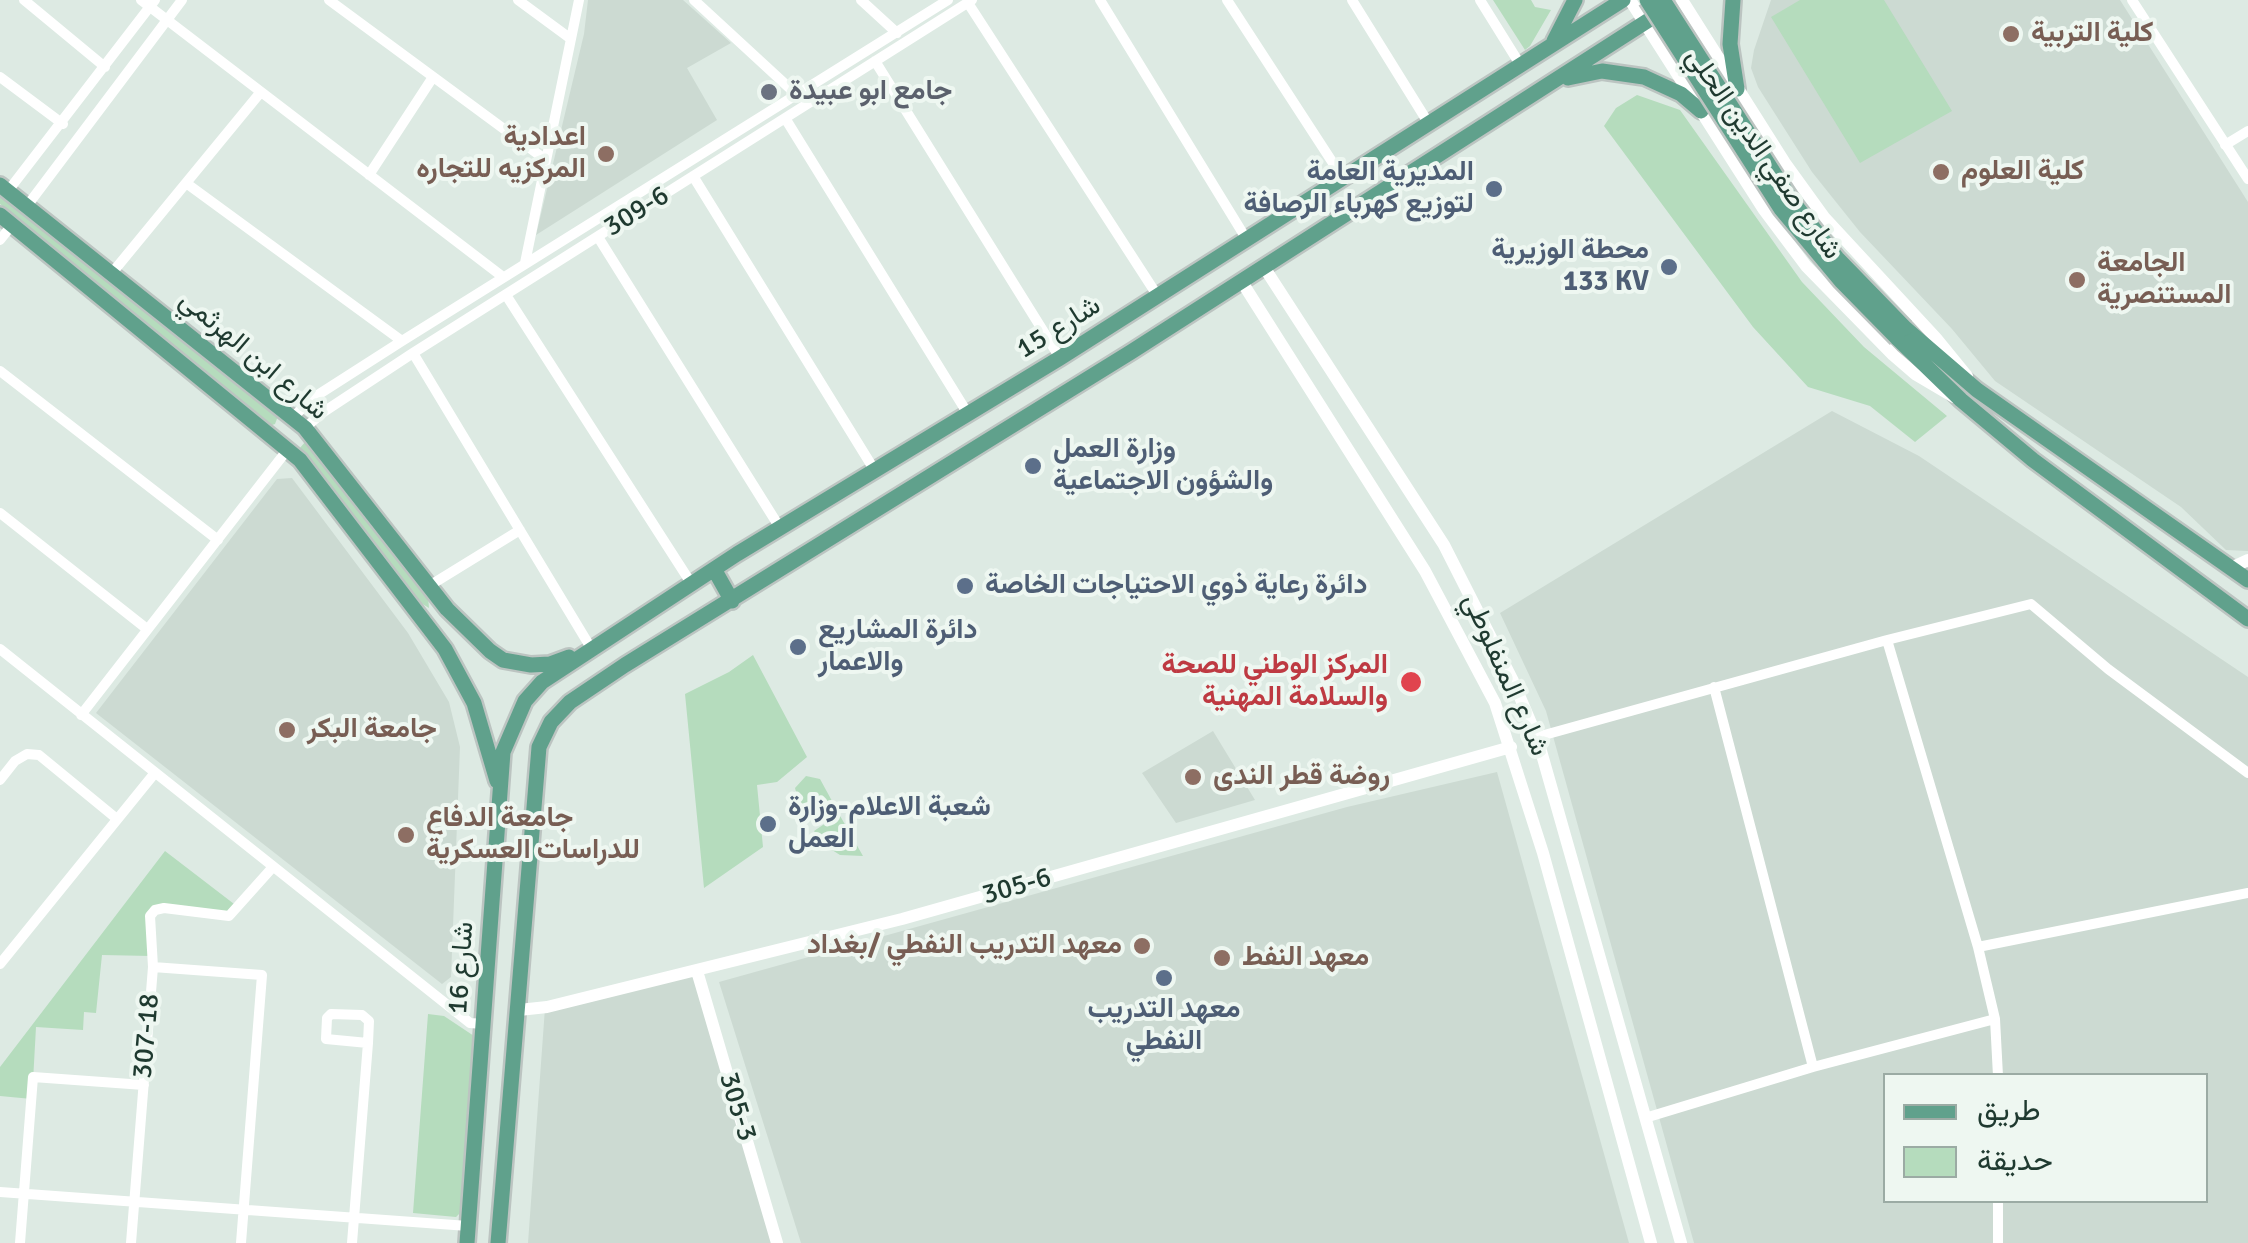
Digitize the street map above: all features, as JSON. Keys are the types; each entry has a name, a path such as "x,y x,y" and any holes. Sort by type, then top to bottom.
{"main road":[{"path":"1542,52 1557,38 1575,0"},
{"name":"شارع 15","path":"525,701 542,682 691,583 1060,358 1627,0"},
{"path":"1647,0 1781,209 1835,274 1901,333"},
{"path":"1675,1 1792,201 1901,333"},
{"path":"1735,3 1731,62 1737,89"},
{"path":"498,1243 539,747 550,722 570,702 625,664 1242,282 1648,21"},
{"path":"1559,80 1602,71 1644,77 1681,94 1701,112"},
{"name":"شارع ابن الهرثمي","path":"4,188 299,422 447,609 490,651 517,664 550,664 591,648"},
{"name":"شارع ابن الهرثمي","path":"6,220 282,443 428,624 465,682 500,790"},
{"name":"شارع صفي الدين الحلي","path":"1901,333 2248,580"},
{"name":"شارع صفي الدين الحلي","path":"1901,333 1961,400 2032,460 2248,619"},
{"path":"282,443 299,422"},
{"path":"362,539 382,525"},
{"path":"714,569 732,600"},
{"path":"428,624 447,609"},
{"name":"شارع 16","path":"467,1243 504,752 525,701"},
{"path":"478,1096 510,1098"}],"street":[{"path":"24,0 105,67"},
{"path":"26,206 182,0"},
{"path":"329,0 546,160"},
{"path":"518,0 571,39"},
{"path":"525,262 579,0"},
{"path":"694,0 797,95"},
{"path":"860,0 897,33"},
{"name":"309-6","path":"299,422 314,398 720,139 948,0"},
{"path":"1100,0 1247,240"},
{"path":"1227,0 1344,180"},
{"path":"1352,0 1429,124"},
{"path":"1480,0 1521,66"},
{"name":"شارع صفي الدين الحلي","path":"1627,0 1648,21 1701,112 1806,266 1914,374 1961,400"},
{"path":"2132,0 2248,179"},
{"path":"970,1 1157,295"},
{"name":"309-6","path":"299,422 322,412 970,1"},
{"name":"شارع صفي الدين الحلي","path":"1675,1 1737,89 1797,186 1944,346 1976,390"},
{"path":"4,188 63,124 149,3 166,22 503,276"},
{"path":"876,61 1060,358"},
{"path":"0,77 63,124"},
{"path":"369,175 433,77"},
{"path":"112,274 260,93"},
{"path":"785,118 968,414"},
{"path":"2226,145 2248,131"},
{"path":"720,139 729,154"},
{"path":"694,176 876,471"},
{"path":"186,183 402,341"},
{"path":"0,240 6,220"},
{"path":"598,236 780,528"},
{"name":"شارع المنفلوطي","path":"1264,267 1444,545 1489,631 1536,737 1681,1243"},
{"name":"شارع المنفلوطي","path":"1242,282 1453,619 1495,703 1543,853 1651,1243"},
{"path":"506,295 691,583"},
{"path":"462,302 472,316"},
{"path":"413,353 591,648"},
{"path":"0,372 218,540"},
{"path":"1332,424 1355,408"},
{"path":"80,715 218,540 282,443"},
{"path":"0,513 147,630"},
{"path":"429,586 520,530"},
{"path":"2231,568 2248,560"},
{"path":"1536,737 2031,604 2108,669 2248,773"},
{"path":"1453,619 1468,617 1476,605"},
{"path":"1464,641 1474,630 1489,631"},
{"path":"1887,640 1978,947 1995,1019 1998,1073"},
{"path":"0,649 470,1023 483,1024"},
{"path":"1714,687 1813,1068"},
{"name":"305-6","path":"519,1010 549,1007 902,919 1511,747"},
{"path":"0,780 27,754 38,755 117,819"},
{"path":"0,964 154,774"},
{"path":"1543,853 1568,846"},
{"path":"153,967 150,916 155,910 229,916 272,868"},
{"path":"1978,947 2248,893"},
{"name":"307-18","path":"131,1243 153,967 262,975 241,1243"},
{"name":"305-3","path":"697,971 777,1243"},
{"path":"352,1243 370,1021 364,1016 331,1014 326,1018 326,1039 368,1043"},
{"path":"1618,1126 1995,1019"},
{"path":"20,1243 34,1078 144,1085"},
{"path":"0,1192 468,1226"},
{"path":"1998,1203 1999,1242"}],"shaded area":[{"path":"588,0 683,0 731,43 687,68 717,120 536,235 584,34"},
{"name":"الجامعة المستنصرية","path":"1771,0 2120,0 2248,202 2248,551 2226,550 2181,507 1995,381 1952,329 1860,232 1812,172 1758,87 1751,68"},
{"path":"1832,411 1919,456 2248,677 2248,1243 1694,1243 1546,711 1500,613"},
{"name":"جامعة البكر","path":"292,478 408,633 449,702 460,747 451,977 442,984 96,713 277,479"},
{"name":"روضة قطر الندى","path":"1213,731 1255,800 1176,823 1142,773"},
{"path":"1497,772 1629,1243 801,1243 719,982 1347,807"},
{"path":"697,971 777,1243 528,1243 545,1008"}],"green space":[{"path":"1493,0 1531,0 1535,7 1551,10 1525,50"},
{"path":"1800,0 1884,0 1952,111 1860,163 1771,17"},
{"path":"1637,95 1680,110 1802,282 1864,347 1947,416 1915,442 1870,406 1808,387 1753,327 1604,126 1616,108"},
{"path":"0,193 278,416 275,424 0,204"},
{"path":"306,441 428,596 429,608 416,600 299,449"},
{"path":"753,655 807,757 777,782 757,785 763,847 704,888 685,694"},
{"path":"806,776 820,779 832,801 803,819 795,788"},
{"path":"839,814 863,856 840,855 824,845 814,831"},
{"path":"165,851 238,907 234,912 155,910 151,956 102,955 96,1013 84,1012 83,1030 36,1027 32,1099 0,1096 0,1067"},
{"path":"428,1014 444,1016 474,1036 461,1212 456,1217 413,1213"}],"place":[{"name":"كلية التربية","path":"2011,34"},
{"name":"جامع ابو عبيدة","path":"769,92"},
{"name":"اعدادية المركزيه للتجاره","path":"606,154"},
{"name":"كلية العلوم","path":"1941,172"},
{"name":"المديرية العامة لتوزيع كهرباء الرصافة","path":"1494,189"},
{"name":"محطة الوزيرية 133 KV","path":"1669,267"},
{"name":"الجامعة المستنصرية","path":"2077,280"},
{"name":"وزارة العمل والشؤون الاجتماعية","path":"1033,466"},
{"name":"دائرة رعاية ذوي الاحتياجات الخاصة","path":"965,586"},
{"name":"دائرة المشاريع والاعمار","path":"798,647"},
{"name":"المركز الوطني للصحة والسلامة المهنية","path":"1411,682"},
{"name":"جامعة البكر","path":"287,730"},
{"name":"روضة قطر الندى","path":"1193,777"},
{"name":"شعبة الاعلام-وزارة العمل","path":"768,824"},
{"name":"جامعة الدفاع للدراسات العسكرية","path":"406,835"},
{"name":"معهد التدريب النفطي /بغداد","path":"1142,946"},
{"name":"معهد النفط","path":"1222,958"},
{"name":"معهد التدريب النفطي","path":"1164,978"}]}
